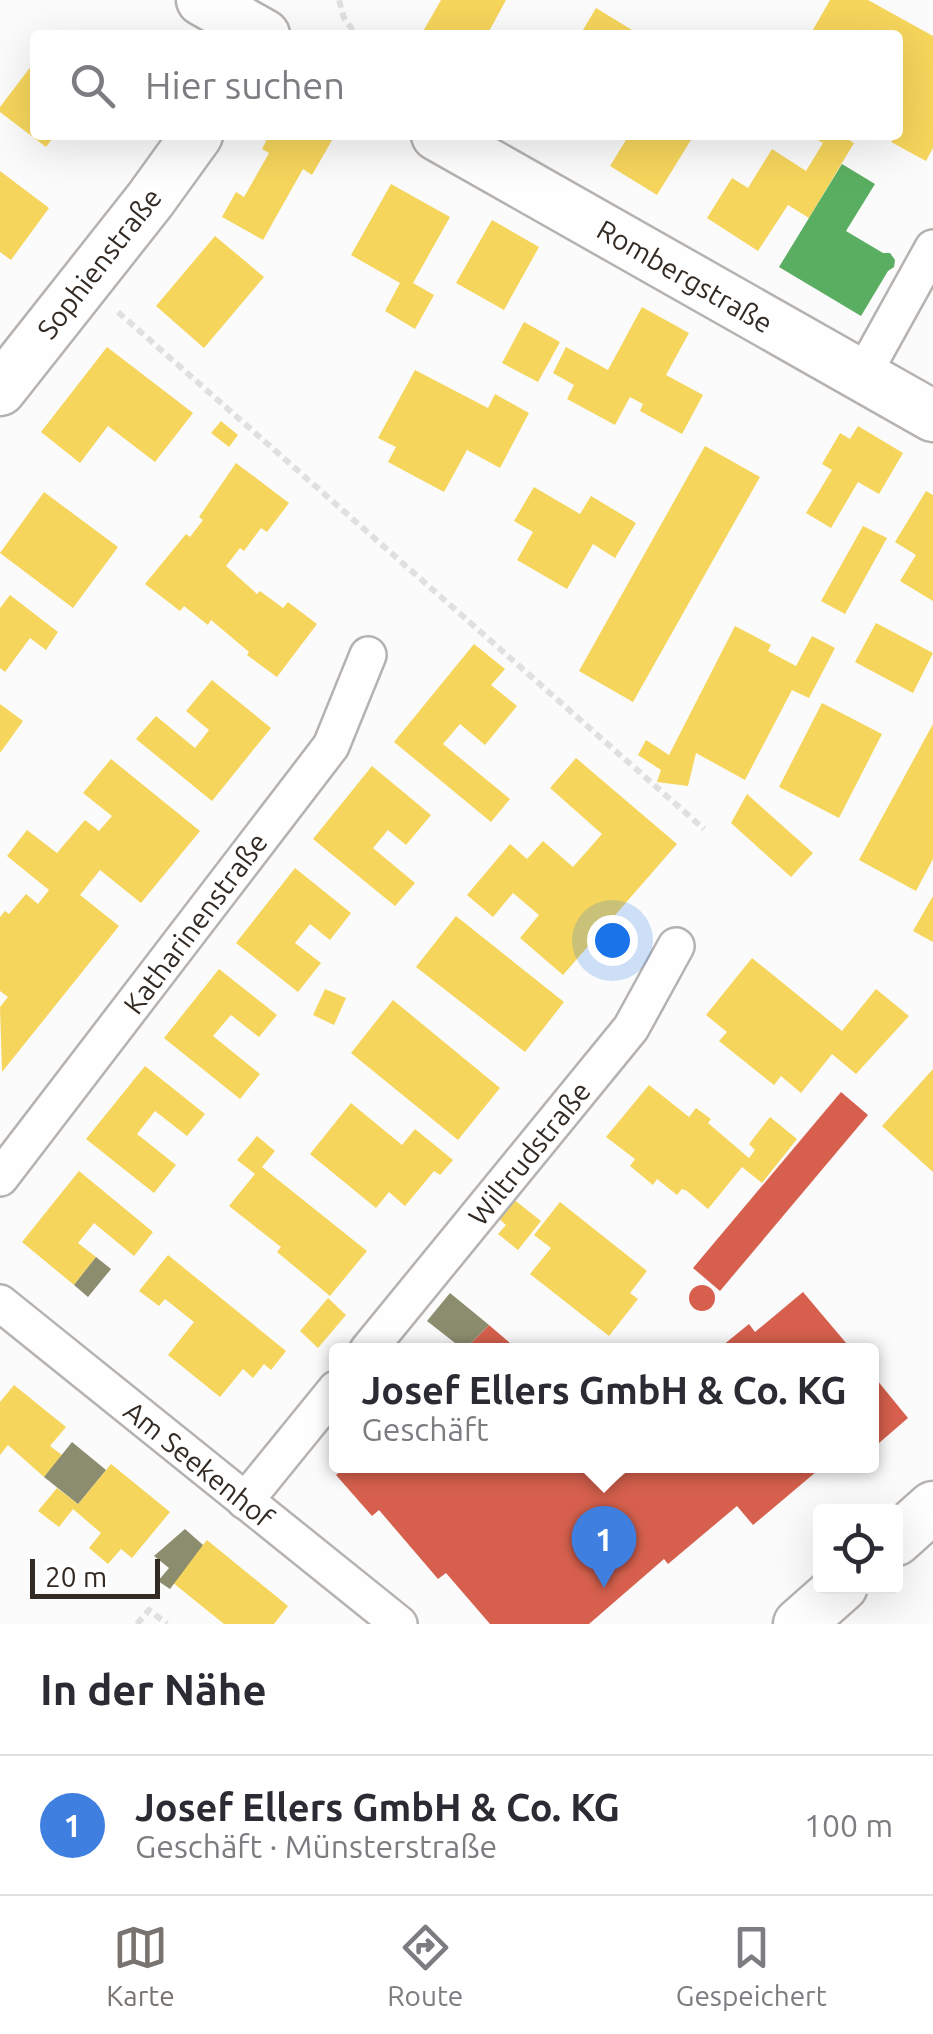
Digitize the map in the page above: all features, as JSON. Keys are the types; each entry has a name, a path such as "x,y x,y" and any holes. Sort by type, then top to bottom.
{"main road":[{"path":"202,0 264,26"},
{"name":"Sophienstraße","path":"0,390 193,140"},
{"name":"Rombergstraße","path":"446,140 933,416"},
{"path":"903,1534 933,1507"},
{"path":"798,1624 833,1594"}],"street":[{"path":"862,376 933,248"},
{"name":"Katharinenstraße","path":"0,1178 330,746 368,655"},
{"name":"Wiltrudstraße","path":"374,1343 631,1028 676,946"},
{"name":"Am Seekenhof","path":"0,1303 399,1624"},
{"path":"246,1500 329,1398"}],"path":[{"path":"339,0 352,30"},
{"path":"84,282 704,829"},
{"path":"137,1624 149,1610 167,1624"}],"building: Wohnen":[{"path":"441,0 506,0 490,30 424,30"},
{"path":"830,0 868,0 933,36 933,148 926,161 891,142 903,140 903,30 813,30"},
{"path":"596,8 632,30 583,30"},
{"path":"30,68 30,135 0,112"},
{"path":"266,140 332,140 312,175 303,169 263,240 222,217 236,192 244,197 269,153 262,149"},
{"path":"626,140 691,140 657,195 610,166"},
{"path":"818,140 854,143 809,218 788,205 758,251 707,218 732,178 748,188 772,149 806,171 823,143"},
{"path":"0,171 49,208 11,260 0,252"},
{"path":"391,184 450,217 413,283 434,295 415,329 385,311 400,283 351,255"},
{"path":"492,220 539,247 504,310 456,283"},
{"path":"215,236 264,277 204,348 156,306"},
{"path":"642,307 689,333 666,375 703,395 682,434 640,411 643,404 630,397 615,425 567,399 574,385 553,373 566,347 608,370"},
{"path":"524,322 560,342 538,382 502,363"},
{"path":"107,347 193,413 155,462 108,426 80,463 41,432"},
{"path":"415,370 488,408 495,394 529,413 500,468 467,450 444,492 388,462 396,447 378,438"},
{"path":"221,421 238,435 229,447 211,433"},
{"path":"858,426 903,453 879,494 858,482 831,528 806,513 832,470 822,464 840,433 850,439"},
{"path":"705,446 760,477 633,702 579,671"},
{"path":"236,463 289,503 267,532 261,528 244,551 240,548 226,566 257,594 260,591 283,608 288,602 317,624 277,677 211,620 208,625 184,606 180,611 145,584 186,534 190,537 203,520 199,517"},
{"path":"534,487 580,514 591,496 636,523 615,558 593,544 567,589 517,560 533,532 514,521"},
{"path":"926,491 933,495 933,601 900,581 916,555 895,542"},
{"path":"44,492 118,547 73,608 0,553"},
{"path":"863,526 887,538 845,614 821,601"},
{"path":"10,595 58,632 46,650 30,638 5,672 0,668 0,608"},
{"path":"876,623 933,653 913,693 855,662"},
{"path":"735,626 771,645 768,651 796,666 812,636 835,648 809,698 792,690 745,780 696,753 688,786 657,782 661,770 638,755 646,740 669,755"},
{"path":"474,644 505,669 491,685 517,706 485,745 460,724 443,744 510,799 491,822 394,742"},
{"path":"212,680 271,728 212,801 136,739 156,716 195,748 209,730 186,711"},
{"path":"822,703 882,734 839,818 779,787"},
{"path":"0,704 23,721 0,753"},
{"path":"933,724 933,859 916,891 859,860"},
{"path":"576,758 677,844 563,975 520,938 539,915 513,893 493,917 467,895 510,844 527,859 543,841 573,867 602,834 550,788"},
{"path":"111,759 200,831 141,903 100,870 80,895 119,926 2,1072 0,1007 8,997 0,991 0,917 5,911 9,914 26,894 38,904 49,890 7,856 27,830 57,853 85,820 99,831 112,816 83,793"},
{"path":"372,766 431,815 406,845 388,830 373,848 415,883 395,906 313,839"},
{"path":"747,794 813,853 791,877 731,823"},
{"path":"295,868 351,913 330,940 310,924 295,943 321,963 298,992 236,943"},
{"path":"933,896 933,942 913,931"},
{"path":"456,916 564,1002 525,1052 416,967"},
{"path":"752,958 842,1031 876,989 909,1016 856,1074 832,1054 801,1093 781,1076 774,1085 719,1041 727,1032 706,1015"},
{"path":"219,969 277,1015 259,1037 231,1015 213,1036 260,1074 240,1099 164,1038"},
{"path":"325,989 346,998 334,1025 313,1015"},
{"path":"393,1000 500,1088 458,1140 351,1053"},
{"path":"145,1066 205,1114 187,1136 155,1111 137,1134 176,1165 154,1193 86,1139"},
{"path":"933,1069 933,1172 882,1126"},
{"path":"649,1085 689,1117 696,1108 749,1158 755,1150 749,1144 770,1117 797,1139 762,1183 742,1167 708,1209 687,1191 682,1189 677,1195 657,1179 653,1185 630,1166 635,1159 606,1137"},
{"path":"351,1103 402,1145 415,1129 453,1160 440,1175 434,1171 405,1206 389,1192 376,1208 310,1154"},
{"path":"257,1136 275,1151 262,1167 367,1251 330,1296 277,1252 281,1247 229,1206 255,1174 237,1160"},
{"path":"79,1171 153,1232 134,1256 94,1223 78,1243 96,1257 74,1285 22,1242"},
{"path":"512,1198 541,1221 518,1250 498,1234 506,1225 497,1217"},
{"path":"560,1202 647,1271 630,1293 638,1299 609,1336 530,1274 551,1248 534,1235"},
{"path":"168,1255 286,1351 271,1370 264,1364 253,1378 243,1369 220,1397 168,1355 194,1322 165,1299 159,1306 139,1291"},
{"path":"328,1298 346,1315 318,1348 300,1331"},
{"path":"14,1385 66,1427 50,1446 62,1455 44,1477 8,1445 0,1455 0,1402"},
{"path":"111,1464 170,1512 132,1558 121,1549 108,1564 89,1548 101,1533 73,1509 59,1527 38,1511 57,1488 78,1504"},
{"path":"207,1540 288,1606 274,1624 224,1624 172,1582"}],"building: Handel":[{"path":"841,1092 868,1115 720,1291 693,1268"},
{"path":"702,1285 711,1289 715,1298 711,1307 702,1311 693,1307 689,1298 693,1289"},
{"path":"803,1292 846,1343 726,1343 749,1324 755,1332"},
{"path":"489,1325 510,1343 471,1343"},
{"path":"879,1383 908,1418 879,1443"},
{"path":"591,1473 606,1489 625,1473 815,1473 753,1525 737,1506 668,1564 664,1559 589,1624 490,1624 446,1573 438,1579 379,1510 372,1516 336,1475"}],"building: Öffentlich":[{"path":"842,164 875,184 846,231 883,253 890,253 895,260 861,316 779,267"}],"building: Industrie":[{"path":"96,1257 111,1269 88,1297 74,1285"},
{"path":"450,1293 489,1325 471,1343 455,1343 427,1321"},
{"path":"72,1442 106,1470 78,1504 44,1477"},
{"path":"185,1529 203,1545 170,1589 158,1581 169,1568 154,1556"}],"place":[{"name":"Josef Ellers GmbH & Co. KG","path":"604,1588"}]}
